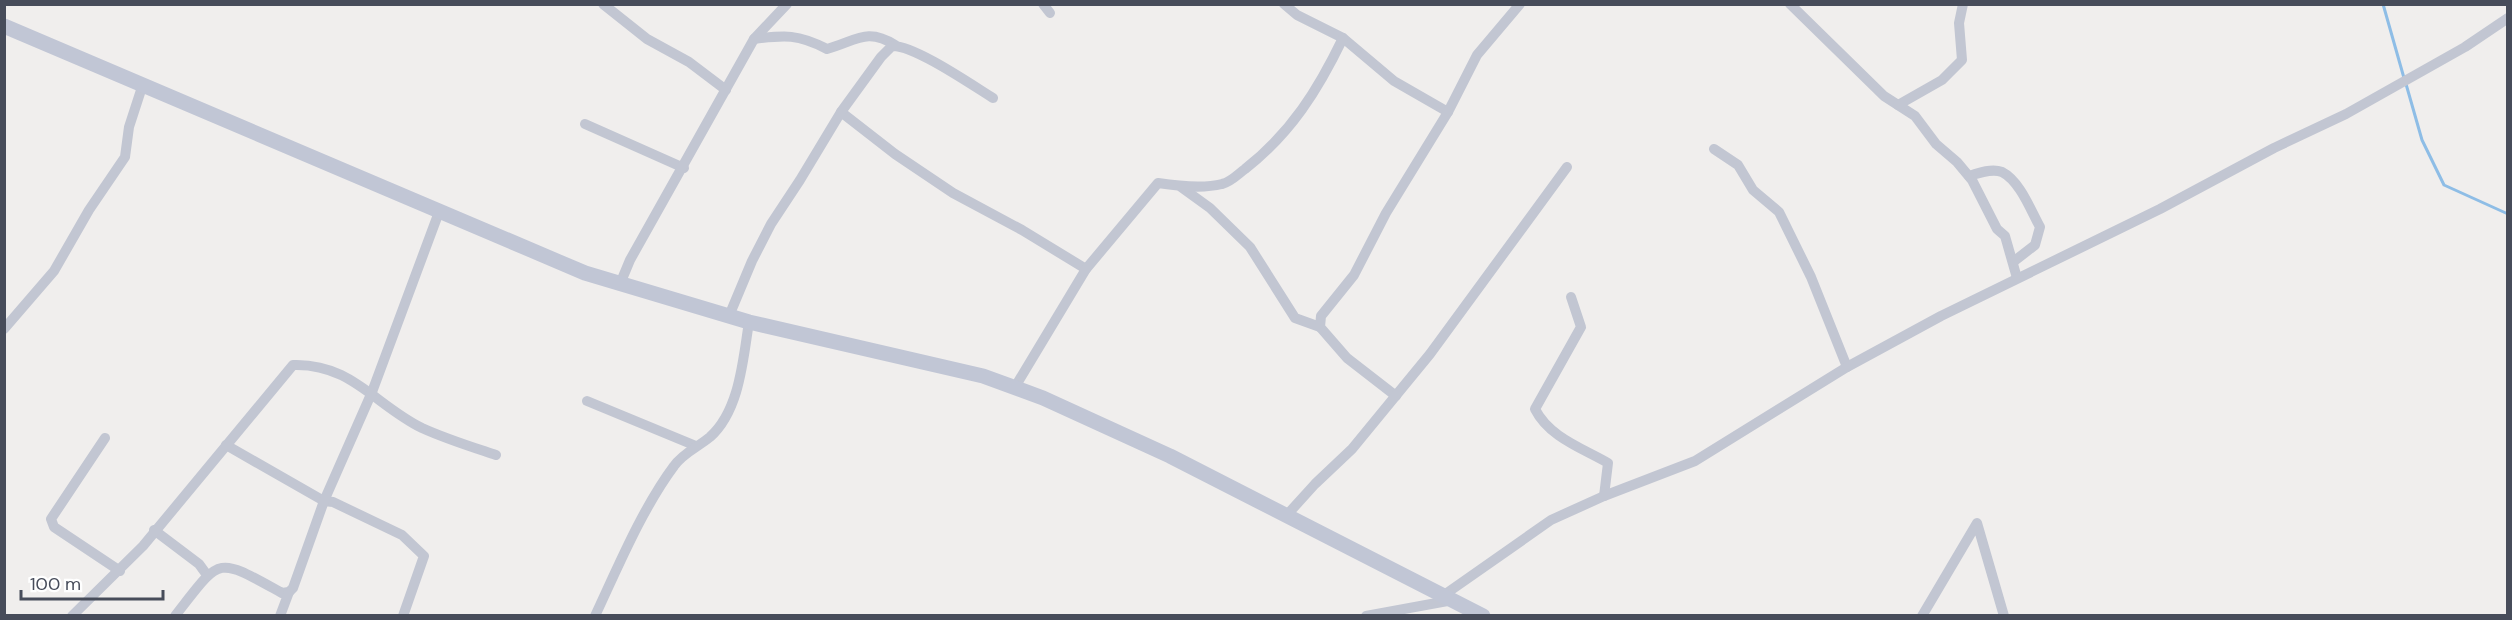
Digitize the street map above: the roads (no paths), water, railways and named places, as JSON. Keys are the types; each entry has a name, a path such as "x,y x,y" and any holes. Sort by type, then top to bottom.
{"main road":[{"path":"4,26 585,273 749,322 983,376 1015,387 1101,423 1445,599 1484,615"}],"street":[{"path":"603,4 647,39 689,62 726,90"},
{"path":"620,284 630,260 684,168 754,39 787,4"},
{"path":"1284,4 1297,15 1343,38 1394,81 1448,112"},
{"path":"1320,327 1321,316 1354,275 1386,213 1448,112 1477,55 1520,4"},
{"path":"1790,4 1884,96 1915,116 1936,144 1969,176 1997,229 2005,236 2017,278"},
{"path":"1898,105 1942,80 1962,60 1959,23 1962,4"},
{"path":"1428,615 1445,599 1551,520 1604,496 1695,461 1847,367 2017,278 2346,114 2465,47 2508,18"},
{"path":"754,39 785,35 801,38 827,49 870,34 882,36 895,45 932,61 993,98"},
{"path":"1015,387 1086,269 1158,183 1181,187 1223,184 1253,163 1286,131 1322,81 1343,38"},
{"path":"729,316 752,261 771,224 841,112 881,57 895,45"},
{"path":"4,329 54,271 89,210 124,157 129,127 142,84"},
{"path":"841,112 895,154 953,194 1022,230 1086,269"},
{"path":"585,124 684,168"},
{"path":"1714,149 1738,165 1753,190 1779,212 1811,277 1847,367"},
{"path":"1286,516 1352,449 1430,354 1567,167"},
{"path":"1969,176 1986,171 2001,171 2014,183 2040,227 2035,245 2013,262"},
{"path":"1181,187 1210,208 1250,247 1295,318 1320,327 1347,358 1396,396"},
{"path":"280,615 297,577 324,501 372,392 439,212"},
{"path":"1571,297 1581,327 1535,409 1540,420 1572,444 1608,463 1604,496"},
{"path":"595,615 638,527 675,464 711,436 729,410 740,378 749,322"},
{"path":"72,615 144,546 154,530 293,365 310,364 341,373 372,392 394,412 423,428 496,455"},
{"path":"587,401 696,446"},
{"path":"105,438 51,519 54,527 120,571"},
{"path":"226,445 324,501 333,502 402,535 424,556 403,615"},
{"path":"1922,615 1977,523 2004,615"},
{"path":"154,530 199,564 207,574"},
{"path":"175,615 207,574 222,567 232,567 282,593 289,592"},
{"path":"1366,615 1445,599"}],"waterway":[{"path":"2383,4 2404,78"},
{"path":"2406,84 2422,140 2444,185 2508,214"}]}
